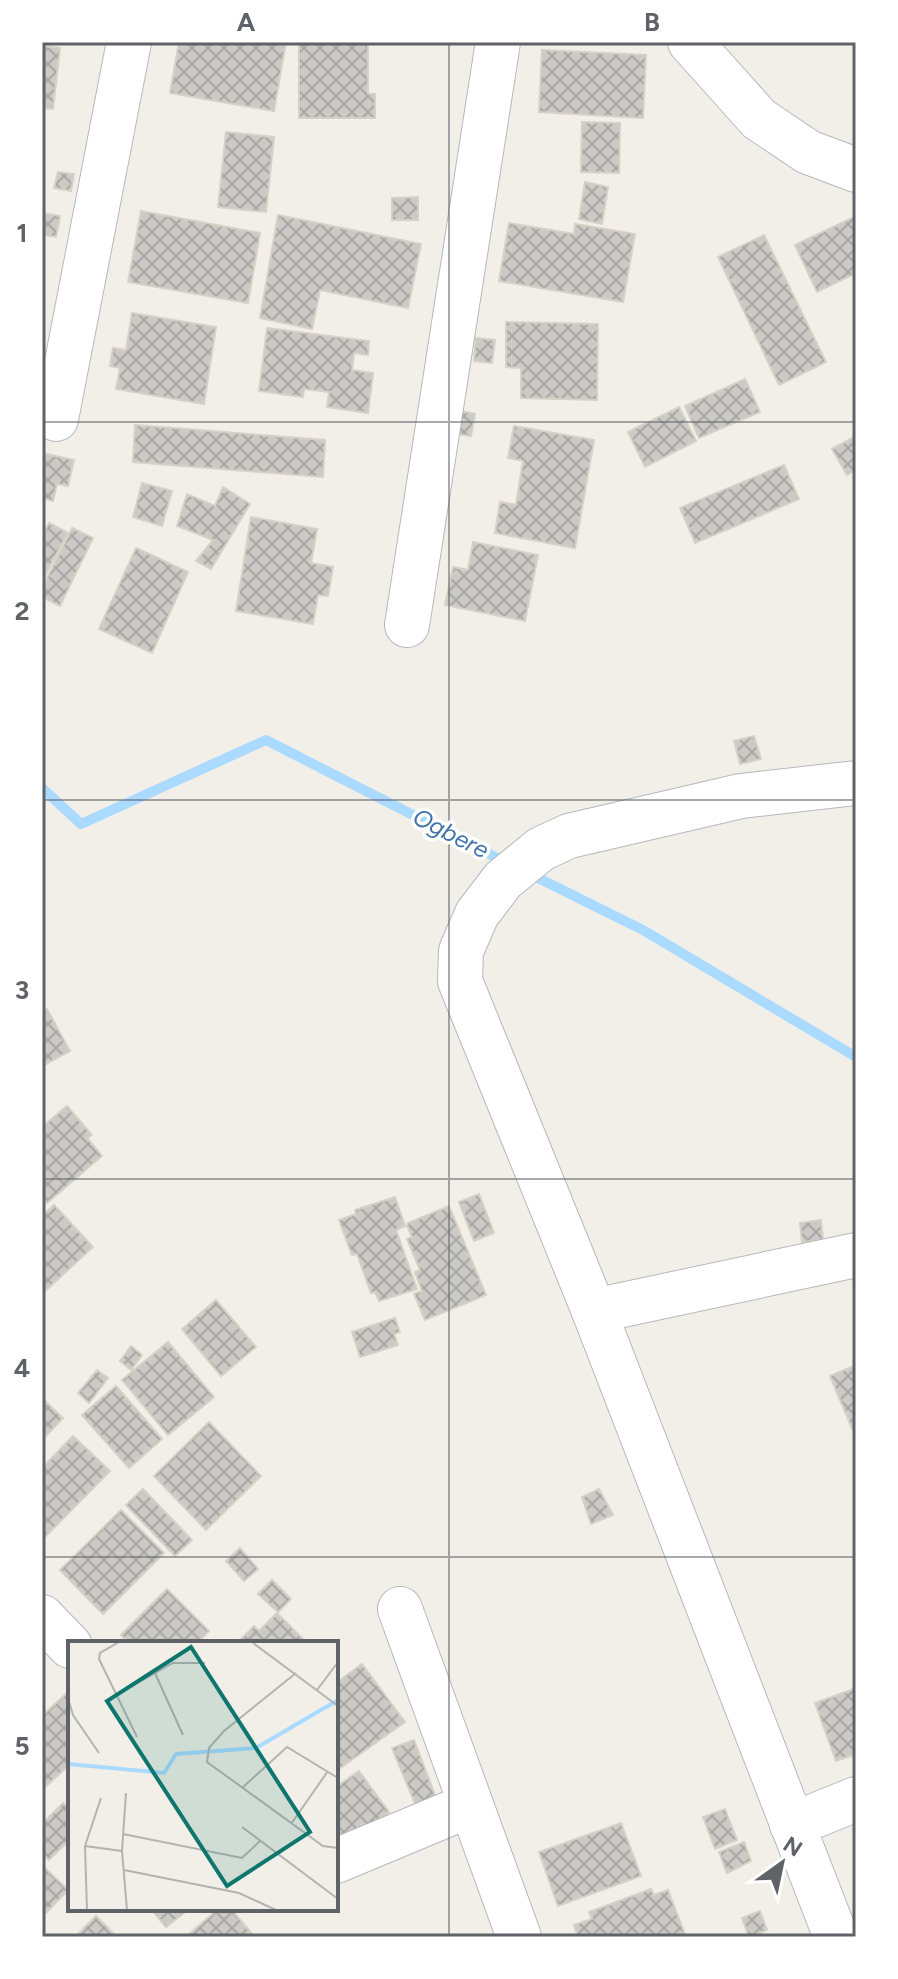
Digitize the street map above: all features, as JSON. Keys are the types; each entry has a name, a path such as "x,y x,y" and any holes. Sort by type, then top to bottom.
{"street":[{"path":"56,419 129,42"},
{"path":"407,625 498,42"},
{"path":"690,42 759,119 808,152 856,170"},
{"path":"836,1937 594,1311 460,981 461,951 477,914 503,880 541,849 569,836 741,796 856,783"},
{"path":"594,1311 856,1255"},
{"path":"400,1609 519,1937"},
{"path":"42,1617 68,1644"},
{"path":"792,1825 856,1799"},
{"path":"338,1860 470,1805"}],"building":[{"path":"179,42 286,42 274,111 170,93"},
{"path":"299,42 368,42 368,94 375,94 375,118 299,118"},
{"path":"42,46 60,48 53,109 42,108"},
{"path":"542,50 646,55 643,118 539,112"},
{"path":"582,122 620,123 619,173 581,172"},
{"path":"226,132 274,137 266,212 218,207"},
{"path":"58,172 74,174 71,191 54,188"},
{"path":"585,182 608,187 602,224 579,219"},
{"path":"418,197 418,220 392,220 392,198"},
{"path":"141,211 260,233 248,303 128,282"},
{"path":"42,213 60,216 56,237 42,235"},
{"path":"278,215 421,244 408,308 320,290 312,329 260,318"},
{"path":"856,216 856,273 817,292 795,245"},
{"path":"509,223 574,234 575,224 635,234 623,302 499,281"},
{"path":"764,235 826,362 779,385 718,257"},
{"path":"132,313 216,327 204,404 116,389 120,368 110,366 113,348 126,350"},
{"path":"506,322 598,324 597,400 521,398 521,368 506,367"},
{"path":"267,328 369,341 368,355 354,353 352,370 373,373 368,413 327,407 329,392 304,389 303,397 259,391"},
{"path":"476,338 495,340 492,363 474,361"},
{"path":"745,379 760,412 699,438 685,406"},
{"path":"679,407 696,441 645,467 628,432"},
{"path":"461,411 475,414 471,436 457,434"},
{"path":"135,425 325,440 323,477 133,462"},
{"path":"514,426 594,440 575,548 495,533 500,502 516,505 523,461 508,458"},
{"path":"856,436 856,470 847,475 832,449"},
{"path":"42,453 74,460 68,486 57,484 53,501 42,498"},
{"path":"784,465 799,499 695,543 680,508"},
{"path":"142,483 172,491 162,526 133,517"},
{"path":"223,487 250,504 211,569 196,561 213,540 177,526 187,494 215,506"},
{"path":"251,517 317,529 311,563 333,567 328,596 318,595 313,624 236,611"},
{"path":"49,523 68,533 42,581 42,536"},
{"path":"72,528 93,538 60,606 42,597 42,588"},
{"path":"473,542 538,555 525,621 445,605 453,567 468,570"},
{"path":"136,548 188,572 152,653 99,629"},
{"path":"754,736 761,759 740,764 734,741"},
{"path":"47,1009 70,1051 42,1066 42,1012"},
{"path":"67,1106 92,1135 87,1138 102,1156 47,1203 42,1197 42,1127"},
{"path":"479,1194 494,1233 474,1241 459,1202"},
{"path":"395,1197 405,1226 396,1230 417,1289 379,1301 375,1292 371,1293 357,1254 352,1255 339,1220 356,1214 355,1210"},
{"path":"54,1205 93,1247 42,1294 42,1216"},
{"path":"449,1206 486,1295 425,1320 414,1294 422,1291 415,1272 420,1270 407,1239 412,1237 407,1226"},
{"path":"821,1220 823,1240 802,1242 800,1223"},
{"path":"216,1300 256,1347 221,1376 182,1329"},
{"path":"395,1318 400,1332 394,1334 398,1345 360,1357 352,1332"},
{"path":"168,1342 214,1397 168,1435 122,1380"},
{"path":"131,1346 142,1355 131,1370 120,1361"},
{"path":"856,1365 856,1438 830,1376"},
{"path":"97,1370 108,1378 89,1403 78,1393"},
{"path":"116,1386 162,1439 129,1468 82,1415"},
{"path":"42,1398 63,1418 42,1440"},
{"path":"209,1422 261,1476 206,1530 154,1476"},
{"path":"73,1436 110,1471 42,1540 42,1468"},
{"path":"143,1489 192,1540 175,1556 126,1505"},
{"path":"599,1489 613,1515 591,1524 582,1497"},
{"path":"121,1510 164,1553 103,1614 60,1570"},
{"path":"240,1548 258,1569 244,1581 226,1561"},
{"path":"272,1580 291,1599 278,1612 258,1594"},
{"path":"167,1589 209,1631 199,1641 127,1641 121,1635"},
{"path":"277,1613 305,1641 239,1641 254,1626 259,1631"},
{"path":"362,1664 405,1722 338,1770 338,1682"},
{"path":"856,1688 856,1754 836,1761 815,1703"},
{"path":"66,1694 68,1696 68,1766 42,1790 42,1716"},
{"path":"414,1740 438,1803 418,1811 392,1748"},
{"path":"359,1771 389,1812 338,1848 338,1786"},
{"path":"63,1803 68,1807 68,1841 49,1860 42,1853 42,1824"},
{"path":"725,1809 737,1840 715,1849 703,1817"},
{"path":"621,1823 641,1876 558,1906 539,1852"},
{"path":"744,1842 751,1861 727,1873 719,1852"},
{"path":"42,1865 68,1890 42,1917"},
{"path":"651,1889 654,1895 668,1890 686,1937 578,1937 574,1925 592,1919 589,1912"},
{"path":"153,1911 186,1911 166,1927"},
{"path":"216,1911 233,1911 253,1935 186,1937"},
{"path":"760,1911 767,1930 749,1937 742,1918"},
{"path":"96,1916 117,1937 75,1937"}],"waterway":[{"name":"Ogbere","path":"42,788 81,824 266,740 505,862"},
{"name":"Ogbere","path":"530,874 643,930 856,1057"}]}
